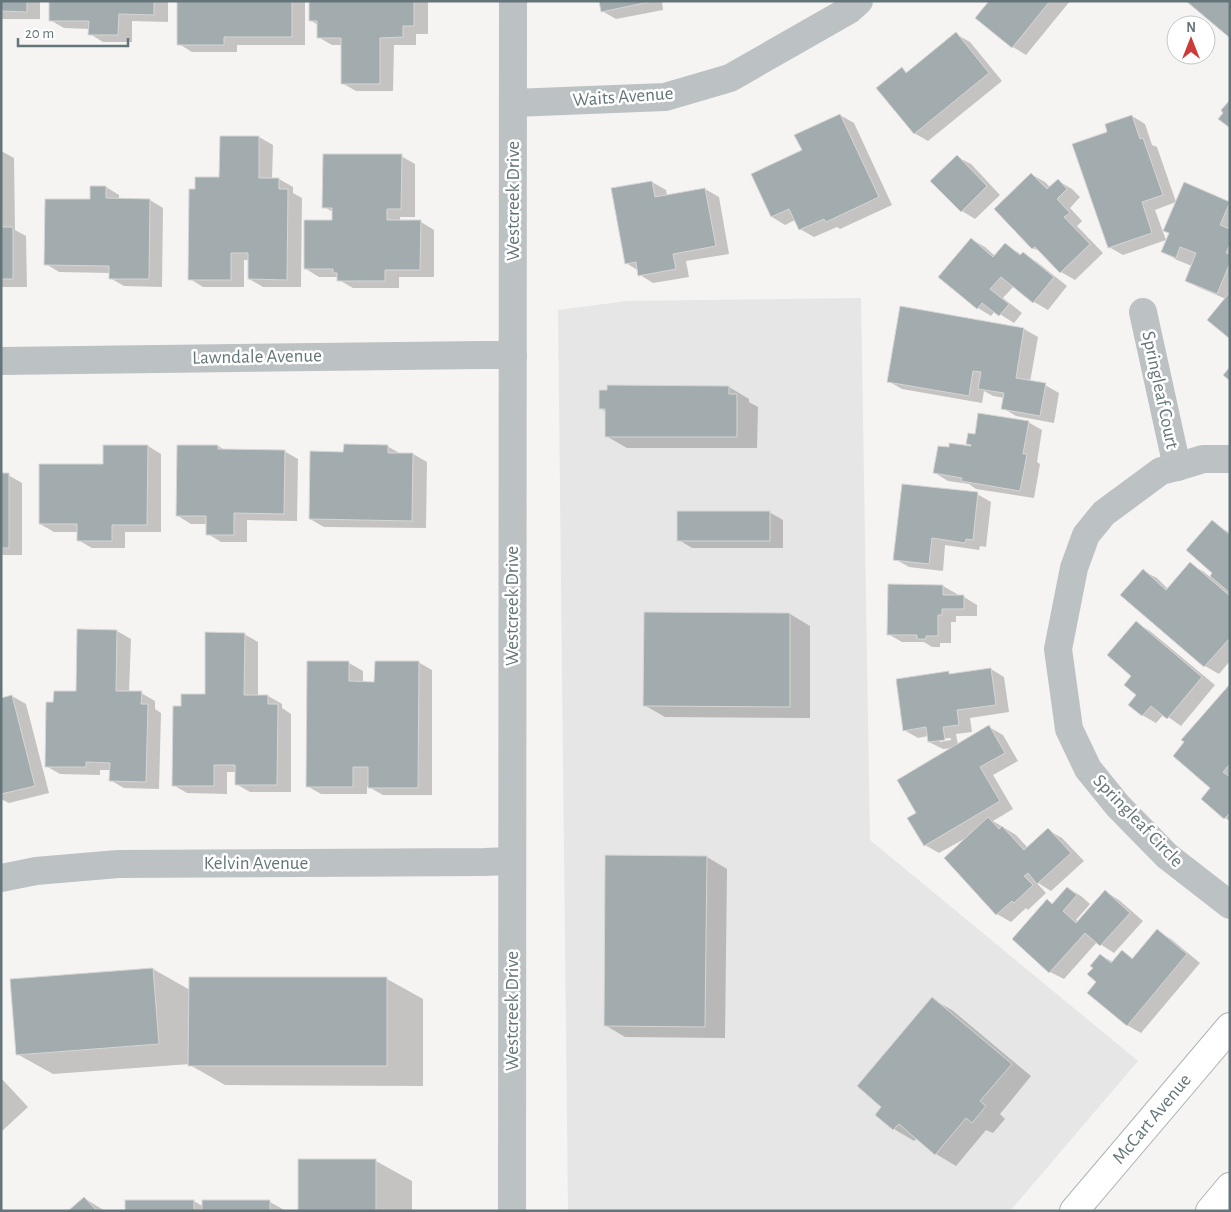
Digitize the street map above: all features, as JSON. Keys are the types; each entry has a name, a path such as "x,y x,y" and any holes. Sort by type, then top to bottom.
{"main road":[{"name":"McCart Avenue","path":"1074,1211 1230,1027"},
{"path":"1210,1211 1230,1188"}],"street":[{"name":"Westcreek Drive","path":"512,1211 513,1"},
{"name":"Waits Avenue","path":"513,103 665,97 730,78 849,10 859,1"},
{"name":"Springleaf Court","path":"1143,312 1177,467"},
{"name":"Lawndale Avenue","path":"1,361 513,355"},
{"name":"Springleaf Circle","path":"1230,459 1203,459 1161,471 1104,513 1086,535 1074,568 1058,649 1069,729 1088,769 1118,806 1167,856 1230,905"},
{"name":"Kelvin Avenue","path":"1,878 36,871 118,864 512,861"}],"shaded area":[{"path":"861,298 870,840 1138,1061 1010,1211 568,1211 558,310 627,301"}],"building":[{"path":"1,1 27,1 27,12 1,11"},
{"path":"49,1 154,1 154,15 119,14 118,35 88,35 89,21 49,21"},
{"path":"177,1 292,1 292,37 224,37 224,45 177,45"},
{"path":"309,1 414,1 414,26 403,26 403,37 380,38 380,84 341,84 341,38 317,38 317,21 309,21"},
{"path":"599,1 649,1 649,2 601,12"},
{"path":"989,1 1050,1 1012,48 975,18"},
{"path":"1186,1 1230,1 1230,38 1216,26 1216,15 1203,15"},
{"path":"956,32 989,73 914,134 876,88 902,67 906,73"},
{"path":"1230,100 1230,128 1218,119 1223,113 1221,110"},
{"path":"840,114 879,197 826,222 824,219 799,230 789,209 771,217 751,174 802,150 794,135"},
{"path":"1132,115 1140,139 1143,138 1163,195 1142,202 1152,233 1108,248 1072,144 1107,132 1105,124"},
{"path":"220,136 259,136 259,178 279,178 279,189 288,189 287,280 248,279 248,253 231,253 231,280 188,280 189,189 195,189 195,177 219,177"},
{"path":"323,154 402,154 401,209 387,209 387,220 421,220 420,270 385,270 385,281 337,281 337,273 333,273 333,269 304,269 304,220 332,220 332,208 322,208"},
{"path":"957,155 987,186 961,212 930,181"},
{"path":"1031,173 1047,189 1058,179 1067,189 1057,199 1070,213 1064,217 1090,244 1060,273 1035,247 1032,249 994,209"},
{"path":"652,181 655,197 705,188 716,246 673,254 676,269 638,276 636,262 625,264 611,188"},
{"path":"1184,182 1230,202 1220,225 1230,229 1230,244 1226,253 1230,254 1230,263 1217,294 1185,281 1196,253 1180,247 1176,258 1161,252 1169,233 1163,231"},
{"path":"90,186 106,186 106,198 150,199 149,279 109,279 109,266 44,265 45,199 90,199"},
{"path":"1,187 2,227 13,227 13,279 1,279"},
{"path":"971,238 993,257 1005,243 1020,255 1023,252 1054,277 1033,303 1001,277 990,289 1009,304 999,316 982,303 977,309 938,277"},
{"path":"1230,292 1230,339 1207,320"},
{"path":"900,306 1024,328 1016,378 1046,383 1040,416 1001,409 1004,393 978,389 981,372 973,371 969,396 887,382"},
{"path":"1230,367 1230,381 1223,375"},
{"path":"607,385 729,386 729,394 737,394 737,437 605,437 605,409 599,409 599,390 607,390"},
{"path":"978,413 1029,421 1023,454 1027,454 1020,491 961,481 962,478 933,473 938,446 949,447 949,443 971,446 966,444 968,433 975,434"},
{"path":"344,444 388,445 388,453 413,453 412,521 309,519 310,451 343,452"},
{"path":"103,445 148,445 147,525 112,525 112,541 77,541 77,524 39,524 39,464 103,464"},
{"path":"177,445 218,445 218,449 285,450 284,514 234,513 234,535 206,535 206,516 176,516"},
{"path":"1,473 9,473 9,548 1,548"},
{"path":"902,484 978,492 973,540 966,539 965,543 932,538 929,564 893,560"},
{"path":"677,511 770,511 770,541 677,541"},
{"path":"1212,520 1230,535 1230,593 1210,576 1212,573 1186,550"},
{"path":"1190,562 1230,596 1230,638 1204,667 1120,595 1143,569 1166,590"},
{"path":"888,584 943,585 943,595 964,595 964,609 942,609 942,615 938,615 938,636 926,636 926,639 917,639 917,635 887,635"},
{"path":"644,612 790,613 790,707 643,706"},
{"path":"1136,621 1202,677 1167,719 1151,706 1142,716 1128,705 1136,695 1124,685 1131,676 1107,655"},
{"path":"77,629 117,630 116,691 142,691 141,704 148,704 146,782 109,781 110,763 86,762 86,767 45,767 46,702 53,702 54,691 76,691"},
{"path":"205,632 245,633 244,695 268,695 268,704 278,704 277,785 235,785 235,765 214,765 214,786 172,786 173,706 181,706 181,694 205,694"},
{"path":"307,661 349,661 349,681 374,682 375,661 419,661 418,788 368,788 368,767 353,767 353,787 306,787"},
{"path":"991,668 996,705 957,710 959,725 943,727 945,740 928,742 926,727 903,731 896,679 949,671 949,674"},
{"path":"1230,684 1230,764 1223,772 1230,777 1230,813 1224,819 1201,799 1210,788 1173,756 1184,742 1181,740"},
{"path":"12,695 35,786 1,794 1,698"},
{"path":"989,725 1005,753 980,767 1000,801 924,846 907,818 916,813 897,780"},
{"path":"988,817 999,829 1002,826 1024,850 1048,828 1071,853 1037,884 1028,873 1024,876 1033,885 1014,903 1012,901 996,915 944,858"},
{"path":"605,855 707,856 705,1027 604,1026"},
{"path":"1067,887 1077,895 1063,911 1076,923 1105,890 1130,913 1100,946 1085,933 1049,973 1012,939 1047,899 1052,904"},
{"path":"1157,929 1187,954 1127,1026 1087,993 1096,982 1087,974 1093,968 1090,966 1100,954 1111,963 1122,950 1132,959"},
{"path":"153,968 159,1044 16,1055 10,979"},
{"path":"189,977 387,977 387,1066 188,1066"},
{"path":"932,997 1012,1064 980,1101 986,1106 972,1123 966,1118 935,1155 899,1124 893,1130 875,1115 881,1107 857,1086"},
{"path":"298,1159 376,1159 376,1211 298,1211"},
{"path":"84,1197 97,1211 68,1211"},
{"path":"125,1200 194,1200 194,1211 125,1211"},
{"path":"202,1200 270,1200 270,1211 202,1211"}]}
